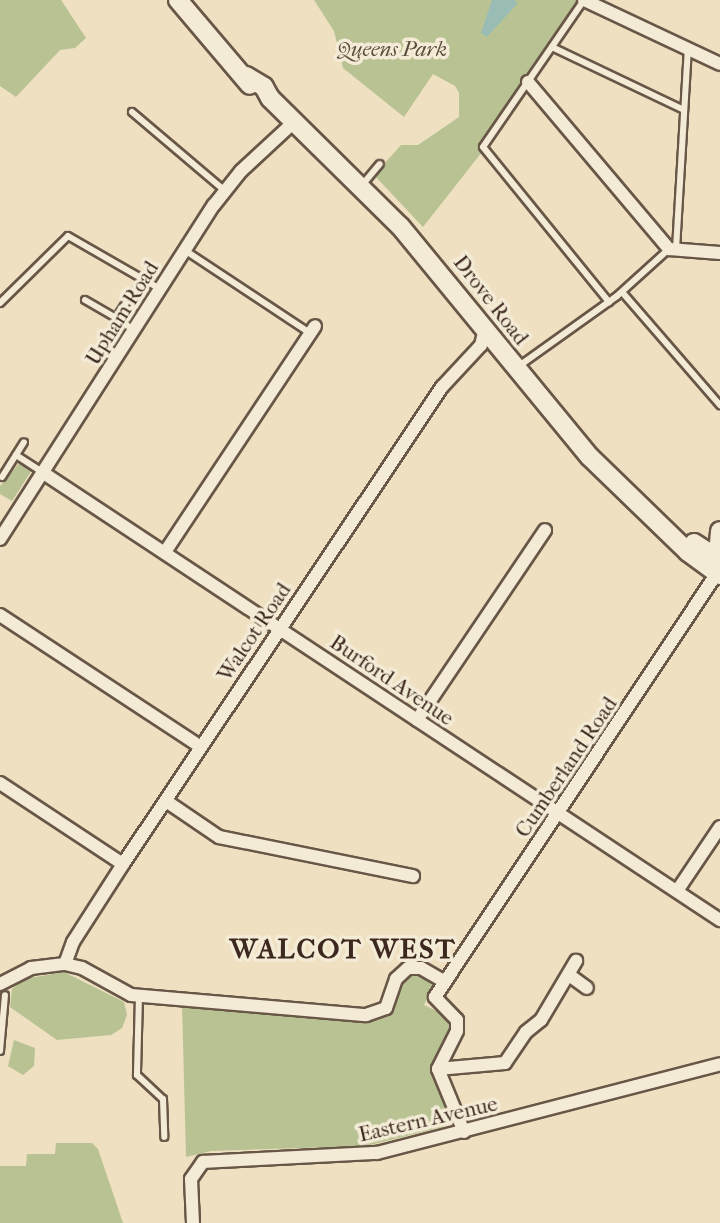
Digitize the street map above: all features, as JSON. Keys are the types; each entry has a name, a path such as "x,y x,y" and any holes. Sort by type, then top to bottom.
{"main road":[{"name":"Drove Road","path":"178,0 246,76 264,86 270,98 362,186 423,251 516,369 597,464 672,533 719,567"},
{"path":"719,567 720,531"}],"street":[{"path":"584,0 720,64"},
{"path":"528,82 672,249 720,253"},
{"name":"Upham Road","path":"0,538 224,190 294,122"},
{"name":"Walcot Road","path":"65,964 73,942 123,864 442,387 481,345 485,329"},
{"path":"165,552 312,330"},
{"name":"Burford Avenue","path":"42,472 720,920"},
{"path":"417,720 545,530"},
{"name":"Cumberland Road","path":"438,1069 458,1026 451,1010 432,1002 719,567"},
{"path":"0,615 201,747"},
{"path":"0,783 123,864"},
{"path":"166,801 219,837 413,876"},
{"path":"677,891 720,827"},
{"path":"464,1132 438,1069 505,1063 569,975 576,961"},
{"path":"3,987 31,968 65,964 139,996 366,1015 382,1010 391,1001 396,979 408,968 421,968 445,982"},
{"path":"569,975 587,988"},
{"name":"Eastern Avenue","path":"193,1223 191,1179 203,1162 363,1155 464,1132 720,1065"}],"lane":[{"path":"584,0 484,147 609,302"},
{"path":"552,47 684,110"},
{"path":"516,369 622,292 672,249 688,49"},
{"path":"132,112 224,190"},
{"path":"362,186 380,164"},
{"path":"0,303 68,236 160,289"},
{"path":"184,250 312,330"},
{"path":"116,318 133,292"},
{"path":"622,292 704,392 720,405"},
{"path":"85,300 134,330"},
{"path":"2,477 24,442"},
{"path":"16,455 42,472"},
{"path":"0,1051 3,987"},
{"path":"139,996 137,1075 163,1099 164,1137"}],"green space":[{"path":"0,0 61,0 86,38 75,48 60,50 16,97 0,86"},
{"name":"Queens Park","path":"314,0 578,0 495,123 482,152 423,227 374,175 401,145 418,145 459,117 459,93 455,86 433,74 404,117 343,68 334,31"},
{"path":"20,462 32,470 12,501 0,494 0,486"},
{"path":"416,971 433,986 424,1005 451,1018 451,1033 432,1070 448,1116 443,1127 366,1146 211,1151 186,1157 182,1004 371,1019 402,976"},
{"path":"64,972 124,1002 127,1015 122,1028 111,1035 57,1040 10,1007 12,989 24,979"},
{"path":"14,1040 35,1048 34,1066 23,1075 8,1066"},
{"path":"56,1143 92,1143 98,1149 123,1223 0,1223 0,1166 26,1166 27,1154 55,1154"}],"water":[{"path":"492,0 515,0 517,4 487,37 481,33"}],"district":[{"name":"WALCOT WEST","path":"343,949"}]}
